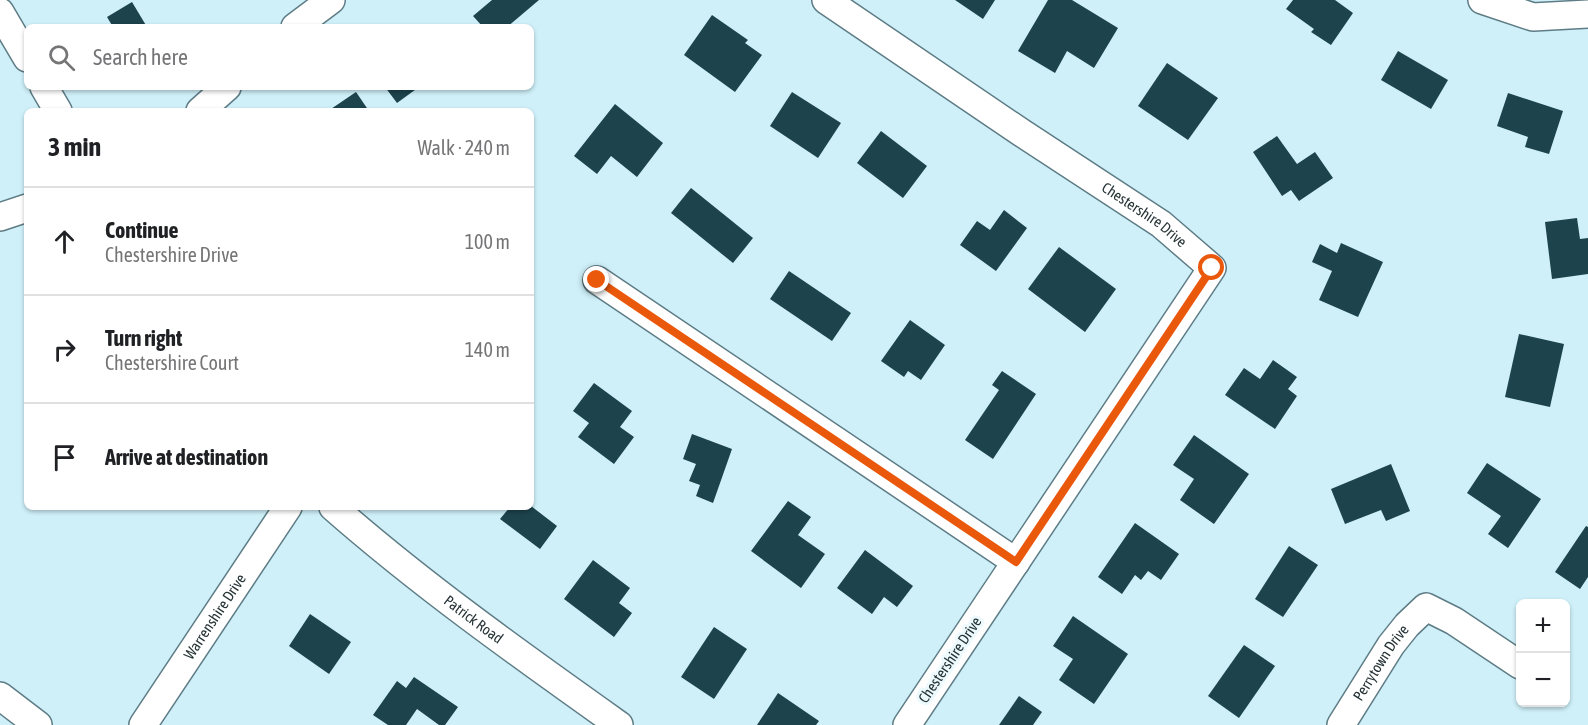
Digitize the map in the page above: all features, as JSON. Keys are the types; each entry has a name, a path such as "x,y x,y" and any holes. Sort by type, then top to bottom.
{"street":[{"path":"299,24 331,0"},
{"name":"Chestershire Drive","path":"826,0 1161,224 1212,268 907,725"},
{"path":"1482,0 1533,17 1588,14"},
{"path":"0,12 24,53"},
{"path":"46,90 56,108"},
{"path":"203,108 224,90"},
{"path":"0,217 24,209"},
{"path":"597,280 1016,562"},
{"name":"Warrenshire Drive","path":"143,725 286,510"},
{"name":"Patrick Road","path":"336,510 467,614 619,725"},
{"name":"Perrytown Drive","path":"1341,725 1391,645 1426,607 1454,621 1516,662"},
{"path":"0,696 38,725"}],"building":[{"path":"492,0 539,0 511,24 480,24 473,16"},
{"path":"955,0 995,0 983,19"},
{"path":"1048,0 1072,0 1118,28 1094,68 1067,51 1055,73 1018,51"},
{"path":"1293,0 1335,0 1353,13 1331,45 1311,32 1314,29 1286,9"},
{"path":"132,2 145,24 111,24 107,17"},
{"path":"712,15 748,40 745,43 762,55 735,92 684,55"},
{"path":"1398,51 1448,80 1431,109 1381,80"},
{"path":"1167,63 1218,98 1188,140 1138,106"},
{"path":"387,90 415,90 397,103"},
{"path":"356,92 367,108 332,108"},
{"path":"792,92 841,123 818,158 770,126"},
{"path":"1508,93 1563,111 1549,154 1525,147 1528,137 1497,126"},
{"path":"615,104 663,143 637,177 611,156 597,174 574,156"},
{"path":"881,131 927,166 903,198 857,163"},
{"path":"1277,136 1297,164 1315,152 1333,178 1299,201 1291,190 1282,196 1253,152"},
{"path":"691,188 753,238 733,263 671,213"},
{"path":"1004,210 1027,228 996,271 960,245 977,221 990,230"},
{"path":"1577,218 1580,239 1588,238 1588,274 1552,279 1545,222"},
{"path":"1341,243 1383,262 1358,317 1319,300 1332,271 1312,262 1320,244 1337,253"},
{"path":"1059,247 1116,289 1085,332 1028,289"},
{"path":"789,271 851,313 832,341 770,299"},
{"path":"910,320 945,345 921,380 908,371 904,377 881,361"},
{"path":"1519,334 1564,344 1550,407 1505,397"},
{"path":"1273,360 1297,377 1288,389 1297,396 1275,429 1225,395 1244,368 1260,379"},
{"path":"1002,371 1036,394 993,459 965,440 999,390 992,385"},
{"path":"594,383 632,411 620,427 634,437 614,464 578,437 589,423 573,411"},
{"path":"692,434 732,449 713,503 696,496 700,485 689,481 696,464 683,459"},
{"path":"1194,435 1249,474 1214,524 1180,500 1194,479 1173,465"},
{"path":"1487,463 1541,499 1508,548 1488,534 1501,516 1467,493"},
{"path":"1391,464 1410,511 1386,521 1381,510 1345,524 1331,489"},
{"path":"788,501 811,517 798,535 825,554 801,588 751,551"},
{"path":"534,508 557,526 540,549 500,519 508,510"},
{"path":"1135,523 1179,554 1161,580 1148,571 1141,580 1135,575 1122,594 1098,577"},
{"path":"1586,526 1588,527 1588,577 1580,589 1555,572"},
{"path":"1289,546 1318,565 1283,617 1255,599"},
{"path":"865,550 913,586 897,607 884,597 872,614 837,588"},
{"path":"593,560 630,588 619,603 632,613 614,637 564,599"},
{"path":"310,614 351,642 329,674 289,646"},
{"path":"1073,616 1128,654 1094,704 1059,680 1073,659 1053,646"},
{"path":"714,627 747,649 714,699 681,677"},
{"path":"1244,645 1275,666 1239,718 1208,696"},
{"path":"414,677 458,707 445,725 439,725 417,709 406,725 388,725 373,715 397,681 406,688"},
{"path":"778,693 819,721 816,725 757,725"},
{"path":"1019,696 1042,712 1033,725 999,725"}],"route":[{"path":"597,280 1016,562 1212,268"}]}
